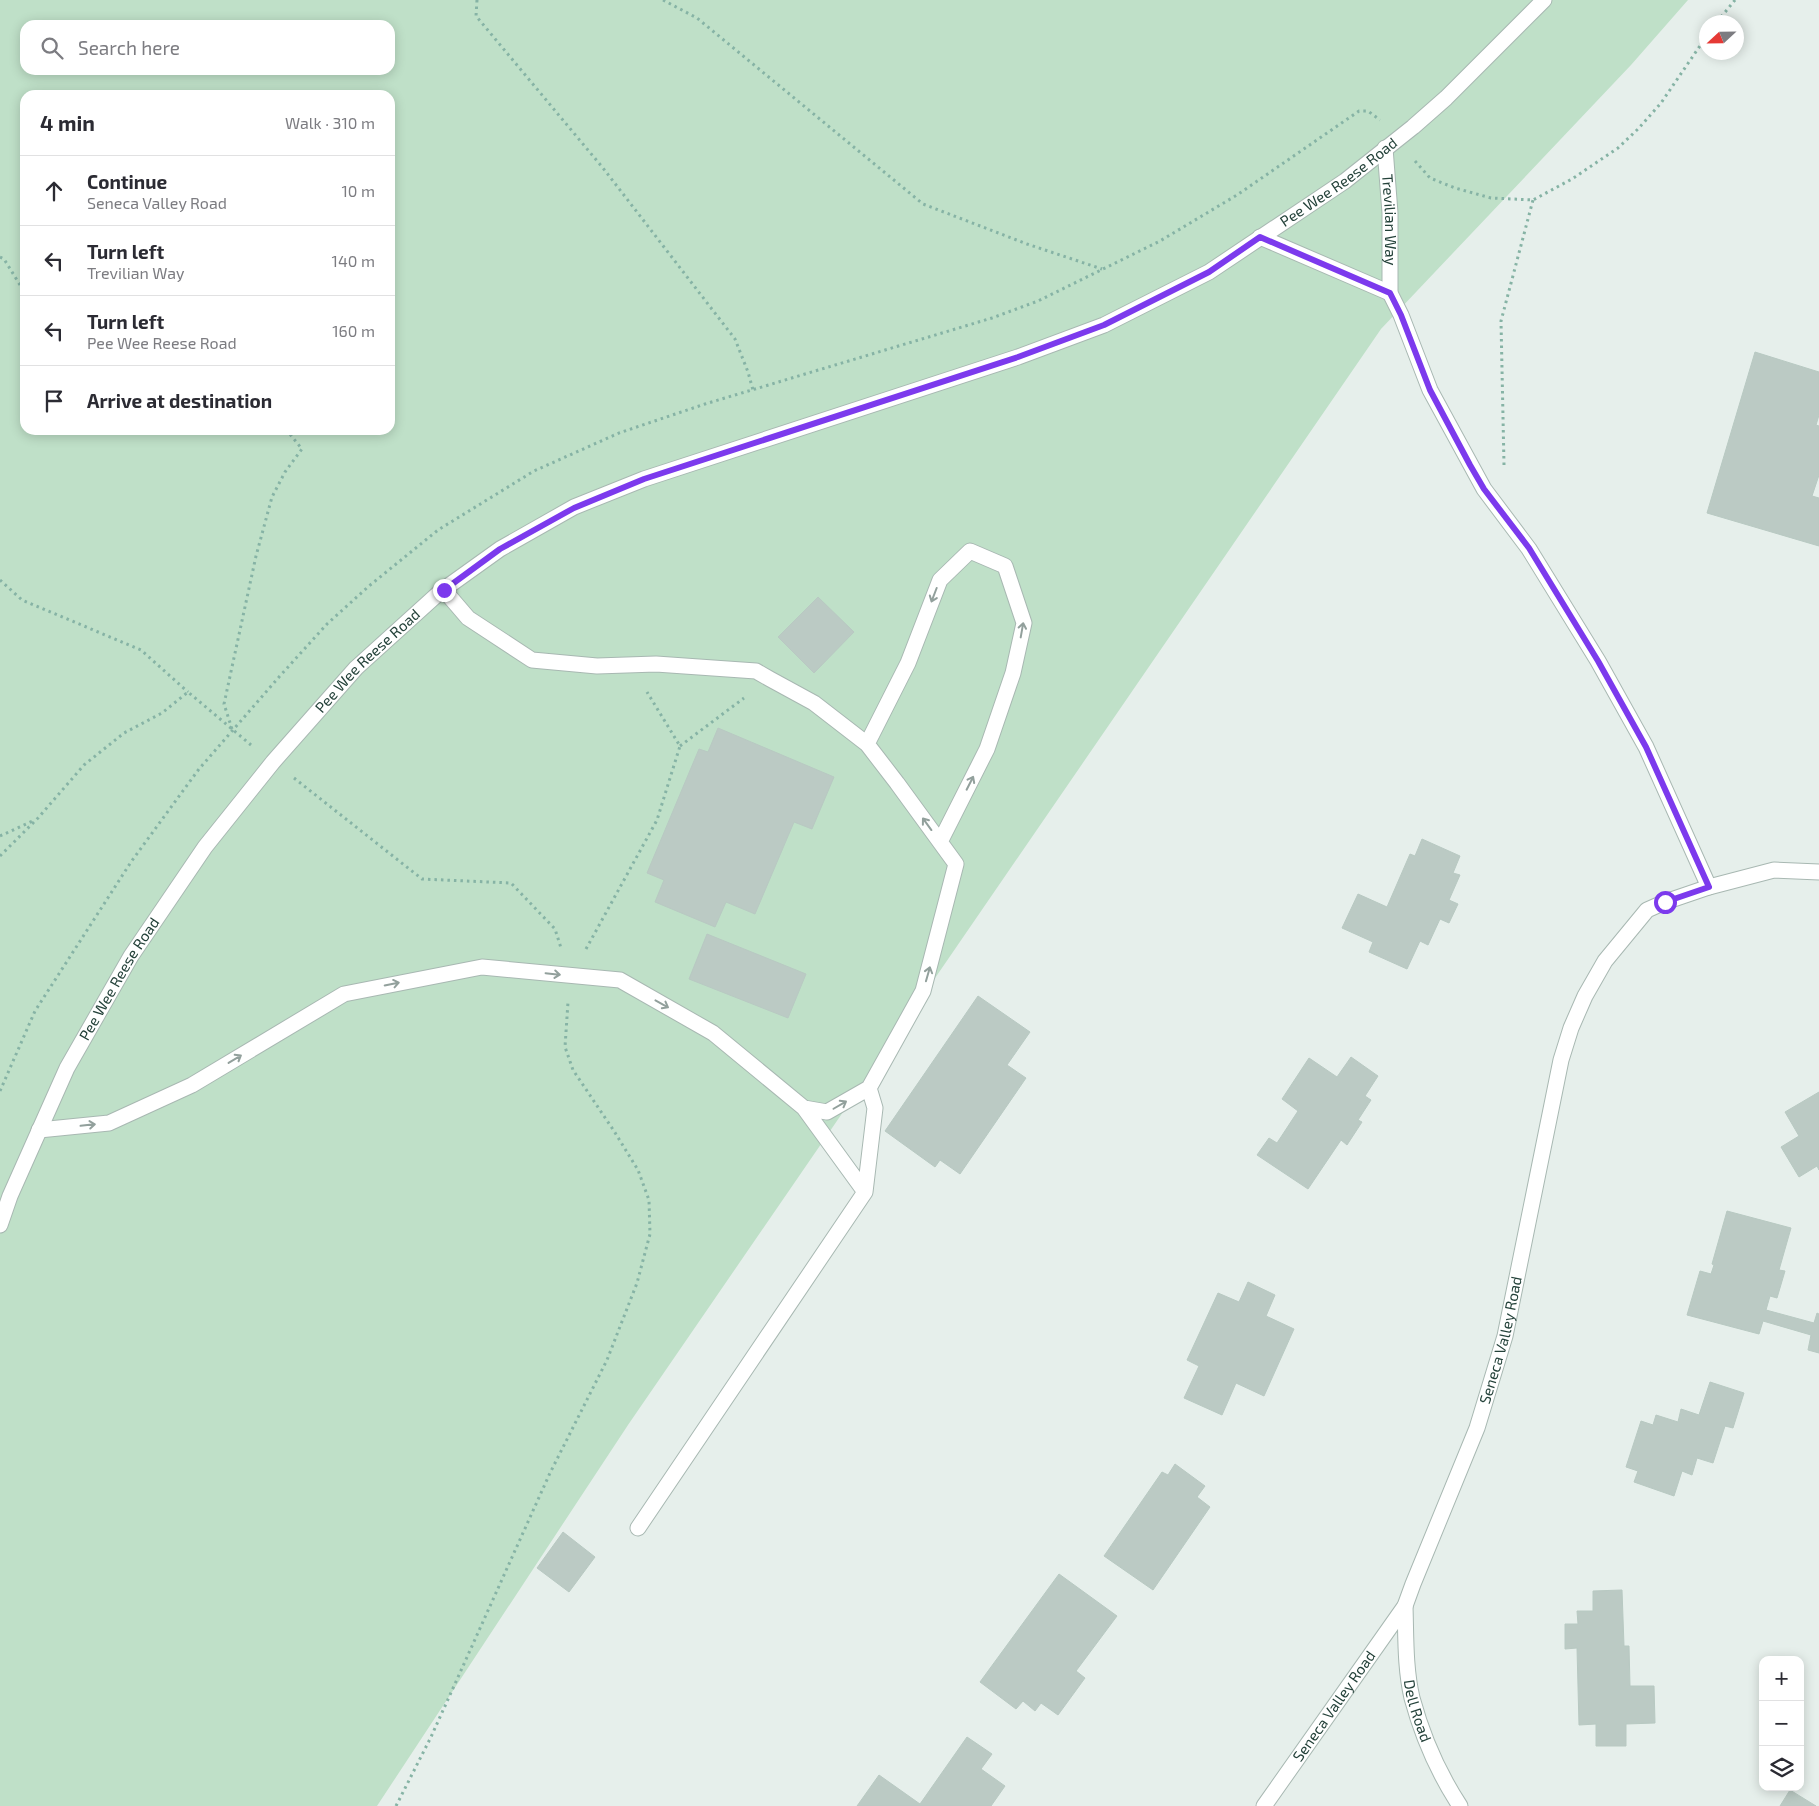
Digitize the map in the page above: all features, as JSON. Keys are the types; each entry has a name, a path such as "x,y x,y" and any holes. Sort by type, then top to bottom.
{"street":[{"name":"Pee Wee Reese Road","path":"0,1226 10,1196 67,1068 131,956 205,847 273,762 356,668 444,590 500,549 574,508 644,479 1018,357 1104,325 1209,272 1345,181 1413,127 1446,98 1544,0"},
{"name":"Trevilian Way","path":"1385,148 1390,213 1390,293 1401,315 1430,390 1484,489 1529,548 1598,661 1646,747 1709,887"},
{"name":"Trevilian Way","path":"1260,237 1390,293"},
{"path":"867,744 908,663 940,580 970,551 1005,566 1024,623 1013,673 987,749 940,842"},
{"path":"444,590 468,618 532,660 597,666 656,664 756,671 814,703 867,744 956,864 925,982 914,1008 869,1088 827,1112 804,1108"},
{"path":"1709,887 1774,870 1819,872"},
{"name":"Seneca Valley Road","path":"1264,1806 1405,1606 1477,1428 1506,1336 1561,1060 1584,996 1605,961 1647,910 1709,887"},
{"path":"39,1130 109,1122 118,1119 192,1085 344,994 482,967 620,980 713,1033 804,1108 865,1192"},
{"path":"638,1528 865,1192 875,1108 869,1088"},
{"name":"Dell Road","path":"1405,1606 1406,1653 1412,1696 1433,1756 1460,1806"}],"path":[{"path":"477,0 476,16 602,168 735,339 753,390"},
{"path":"663,0 697,18 923,204 1027,244 1103,270"},
{"path":"1723,15 1735,0"},
{"path":"1430,178 1455,188 1491,198 1533,200 1572,179 1618,148 1661,103 1699,47"},
{"path":"0,1091 36,1011 132,862 199,769 327,624 369,586 438,530 534,471 619,433 705,404 992,318 1038,301 1160,242 1237,195 1359,111 1368,111 1377,117"},
{"path":"1484,489 1502,477 1504,464 1501,321 1533,200"},
{"path":"0,257 4,259 20,286"},
{"path":"232,730 224,704 256,556 272,497 285,472 302,449 291,435"},
{"path":"0,580 22,600 141,650 232,730 253,746"},
{"path":"630,665 680,746"},
{"path":"396,1806 431,1737 550,1473 607,1360 636,1282 650,1234 649,1200 638,1170 573,1070 565,1047 571,976 657,820 680,746 770,679"},
{"path":"0,856 38,818 84,765 124,733 162,713 188,692"},
{"path":"298,782 422,879 511,883 555,929 571,976"},
{"path":"0,836 38,818"}],"green space":[{"path":"0,0 1688,0 1631,65 1381,329 628,1425 377,1806 0,1806"}],"building":[{"path":"1755,352 1819,372 1819,415 1816,425 1819,426 1819,475 1812,496 1819,498 1819,546 1707,513"},
{"path":"818,597 854,632 814,673 778,637"},
{"path":"718,728 834,777 812,829 794,822 755,914 726,902 715,927 655,902 664,880 647,873 699,749 708,752"},
{"path":"1422,839 1460,856 1453,873 1460,875 1449,900 1458,904 1449,923 1440,919 1428,945 1420,941 1407,969 1369,952 1373,942 1342,928 1358,894 1387,907 1410,854 1415,856"},
{"path":"707,934 806,974 788,1018 689,979"},
{"path":"978,996 1030,1032 1007,1065 1026,1078 960,1174 940,1160 935,1167 885,1131"},
{"path":"1351,1057 1378,1076 1365,1096 1371,1100 1358,1120 1362,1122 1347,1145 1341,1140 1308,1189 1257,1155 1269,1138 1277,1143 1298,1111 1282,1099 1309,1058 1337,1077"},
{"path":"1819,1092 1819,1170 1817,1166 1799,1177 1781,1147 1799,1136 1785,1112"},
{"path":"1727,1211 1791,1228 1779,1270 1785,1271 1777,1298 1770,1296 1766,1310 1814,1323 1817,1313 1819,1314 1819,1353 1808,1350 1811,1335 1763,1321 1759,1334 1687,1315 1700,1271 1711,1274"},
{"path":"1248,1282 1275,1295 1266,1316 1294,1329 1264,1396 1236,1383 1222,1415 1184,1398 1199,1366 1187,1360 1218,1293 1239,1302"},
{"path":"1710,1382 1744,1393 1733,1428 1725,1426 1713,1463 1697,1458 1692,1475 1682,1471 1674,1496 1634,1482 1638,1471 1626,1467 1641,1421 1653,1425 1656,1415 1678,1422 1681,1409 1699,1415"},
{"path":"1175,1464 1205,1486 1197,1497 1210,1507 1153,1590 1104,1556 1162,1472 1168,1475"},
{"path":"563,1532 595,1557 569,1592 537,1568"},
{"path":"1059,1574 1117,1616 1076,1671 1085,1678 1058,1715 1041,1703 1035,1711 1023,1701 1016,1709 980,1682"},
{"path":"1622,1590 1624,1646 1629,1646 1630,1686 1654,1686 1655,1723 1626,1724 1626,1746 1596,1746 1596,1724 1579,1725 1577,1648 1565,1649 1565,1624 1578,1624 1577,1611 1593,1611 1593,1591"},
{"path":"967,1737 992,1754 981,1769 1005,1786 991,1806 857,1806 879,1775 920,1804"},
{"path":"1789,1791 1792,1791 1816,1806 1780,1806"}],"route":[{"path":"444,590 500,549 574,508 644,479 1018,357 1104,325 1209,272 1260,237 1390,293 1401,315 1430,390 1470,465 1484,489 1529,548 1598,661 1646,747 1709,887 1665,902"}]}
